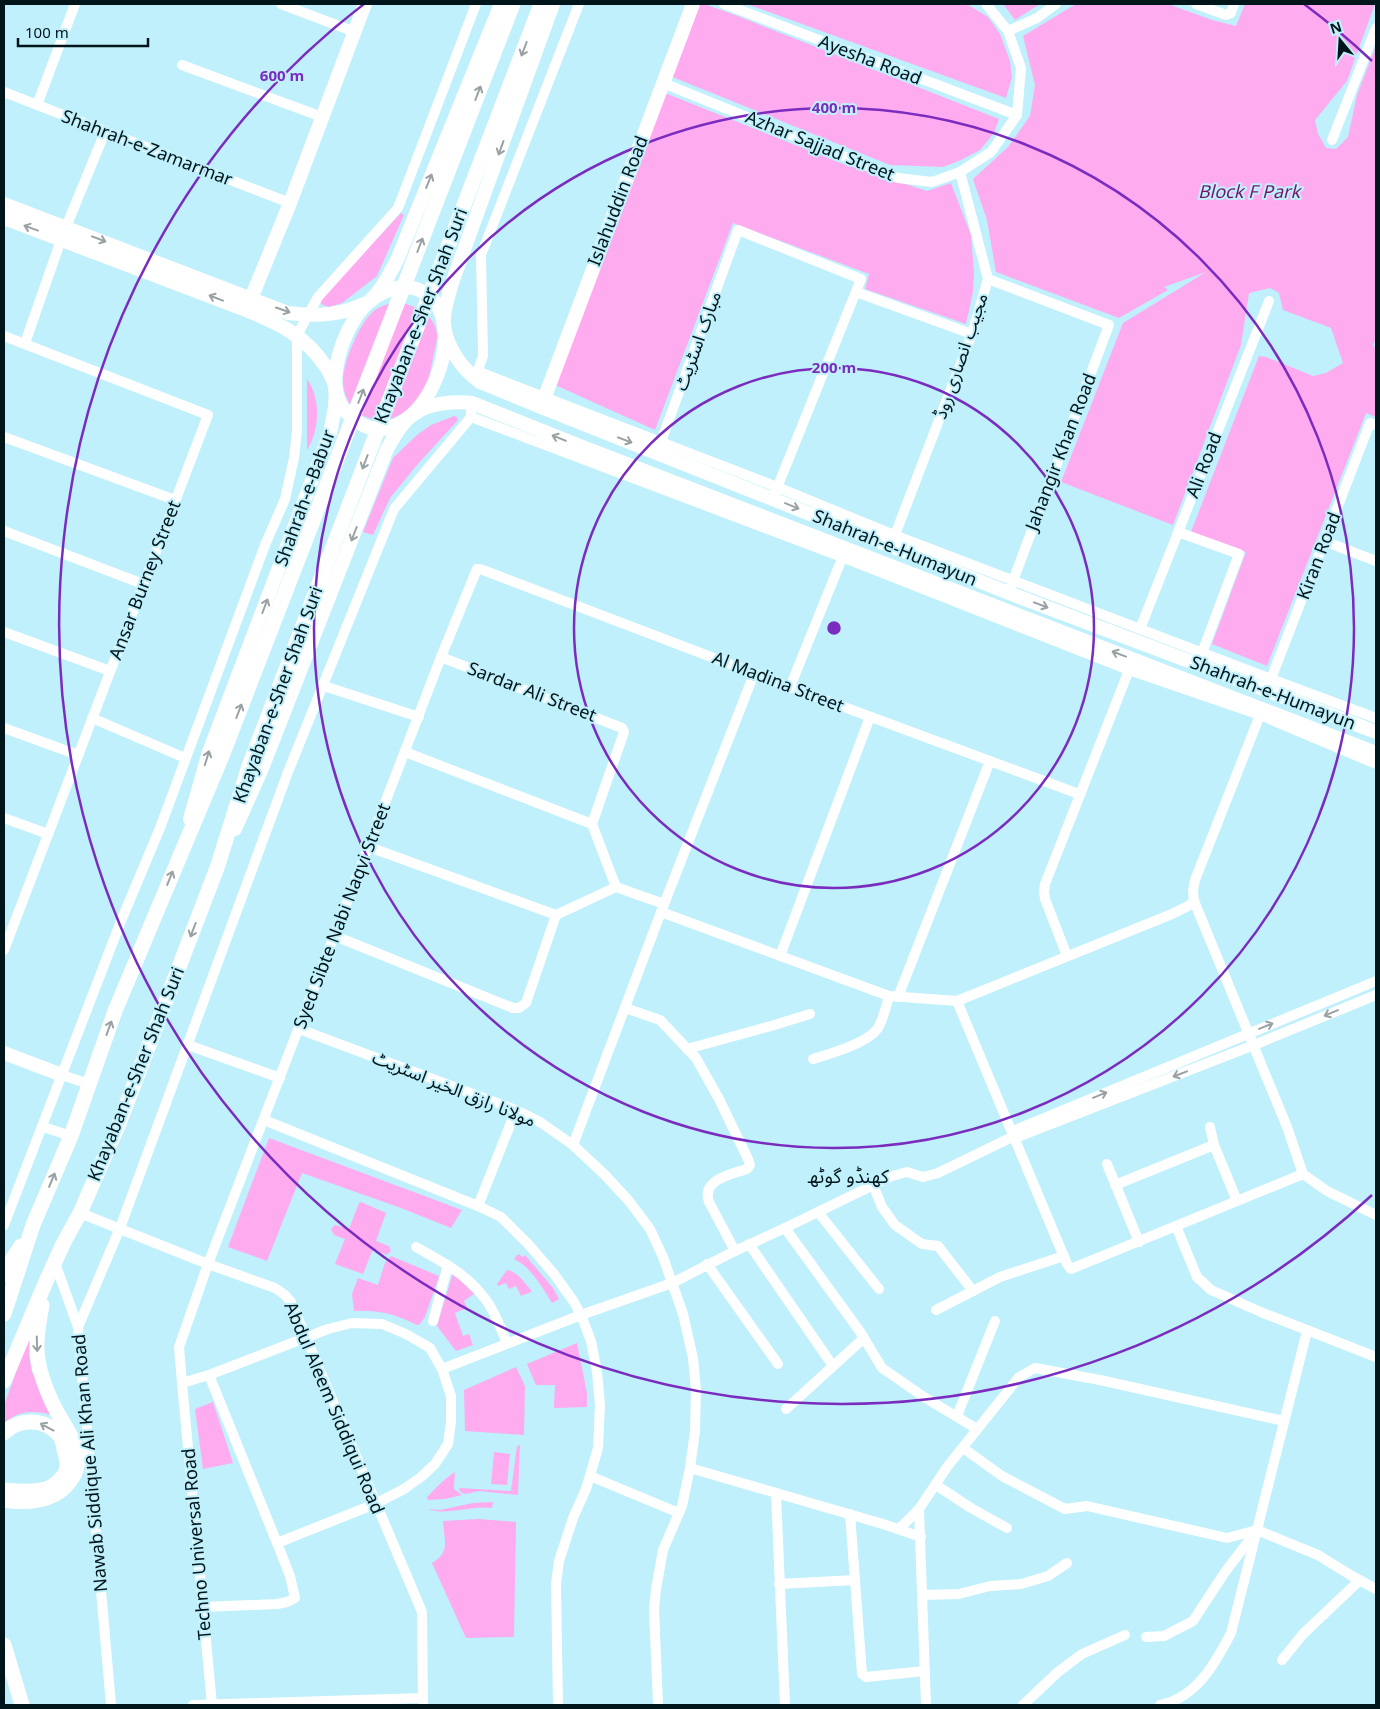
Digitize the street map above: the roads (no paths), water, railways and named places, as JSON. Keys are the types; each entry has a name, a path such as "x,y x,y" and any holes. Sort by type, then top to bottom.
{"main road":[{"path":"249,304 290,203 365,4"},
{"path":"414,413 396,426 379,429 362,425 348,415 340,403 335,386 337,364 344,340 355,319 391,272 398,258 501,4"},
{"name":"Khayaban-e-Sher Shah Suri","path":"4,1314 33,1225 71,1136 116,1011 222,756 513,4"},
{"name":"Khayaban-e-Sher Shah Suri","path":"4,1381 47,1279 80,1213 118,1126 217,868 249,766 541,4"},
{"path":"217,868 261,771 387,449 398,432 428,397 438,374 444,350 446,307 453,280 553,4"},
{"name":"Islahuddin Road","path":"542,402 693,4"},
{"name":"Shahrah-e-Babur","path":"4,204 63,233 249,304 306,316 337,313 368,302"},
{"name":"Shahrah-e-Babur","path":"4,218 63,233"},
{"path":"368,302 384,291 400,287 419,289 432,298 440,311 444,326"},
{"name":"Shahrah-e-Babur","path":"180,855 209,752 330,433 334,413 335,386 319,356 297,335 249,304"},
{"name":"Shahrah-e-Humayun","path":"444,326 456,357 465,369 477,377 1011,587 1269,685 1376,732"},
{"path":"472,410 477,377"},
{"name":"Shahrah-e-Humayun","path":"414,413 442,403 456,401 472,410 648,472 844,553 1376,754"},
{"path":"648,472 659,447"},
{"path":"4,1053 62,1075"},
{"path":"5,1266 33,1225"},
{"path":"4,1500 27,1501 49,1498 60,1492 73,1478 77,1467 79,1455 75,1444 54,1406 40,1368 37,1340 47,1279"},
{"path":"4,1433 14,1425 25,1422 48,1425 59,1435 68,1466 55,1485 29,1491 4,1490"},
{"path":"4,1645 22,1705"}],"street":[{"path":"37,105 75,4"},
{"path":"281,4 355,32"},
{"path":"4,1225 121,921 160,828 265,545 286,499 297,430 297,335 318,297 398,208 476,4"},
{"path":"477,377 483,356 481,255 579,4"},
{"name":"Ayesha Road","path":"724,4 1017,115"},
{"path":"986,4 1008,31 1021,68 1017,115"},
{"path":"1008,31 1037,18 1056,4"},
{"path":"1196,4 1226,15 1233,8"},
{"path":"1332,140 1376,28"},
{"path":"182,65 322,117"},
{"name":"Azhar Sajjad Street","path":"663,83 898,178 932,182 960,172 991,152 1017,115"},
{"name":"Shahrah-e-Zamarmar","path":"4,92 290,203"},
{"path":"25,343 63,233 105,132"},
{"name":"مجیب انصاری روڈ","path":"892,540 972,334 988,279 960,172"},
{"name":"مبارک اسٹریٹ","path":"659,447 738,230 861,279 856,292"},
{"name":"Jahangir Khan Road","path":"988,279 1110,324 1011,587"},
{"path":"775,493 856,292 972,334"},
{"name":"Ali Road","path":"1140,629 1269,301"},
{"name":"Ansar Burney Street","path":"4,336 208,415 4,950"},
{"path":"472,410 844,553 1128,670 1260,715 1376,764"},
{"name":"Nawab Siddique Ali Khan Road","path":"111,1705 78,1327 120,1228 288,772 394,509 472,410"},
{"name":"Kiran Road","path":"1269,685 1324,541 1373,424"},
{"path":"4,437 175,500"},
{"path":"4,531 143,584"},
{"path":"1178,532 1239,554 1202,653"},
{"path":"1324,541 1376,561"},
{"path":"790,687 844,553"},
{"name":"Al Madina Street","path":"477,569 1079,794"},
{"name":"Syed Sibte Nabi Naqvi Street","path":"208,1264 441,657 477,569"},
{"path":"1011,587 1140,629 1202,653 1269,685 1376,718"},
{"path":"4,632 110,671"},
{"name":"Sardar Ali Street","path":"441,657 622,728 624,732 592,824"},
{"path":"1067,956 1045,899 1045,884 1128,670"},
{"path":"574,1145 662,908 754,674"},
{"path":"324,686 419,717"},
{"path":"1260,715 1195,880 1193,890 1194,901 1287,1127 1303,1174 1326,1191 1376,1215"},
{"path":"780,956 870,717"},
{"path":"92,718 185,758"},
{"path":"4,728 78,755"},
{"path":"405,752 592,824 616,887 662,908 780,956 894,996 958,1001 1172,914 1194,901"},
{"path":"813,1058 843,1050 864,1039 879,1028 894,996 990,761"},
{"path":"4,818 48,834"},
{"path":"369,847 556,915 616,887"},
{"path":"335,936 512,1008 519,1008 526,1003 556,915"},
{"path":"442,1369 581,1315 672,1283 706,1264 892,1176 907,1172 923,1177 938,1173 1013,1136 1376,981"},
{"path":"1013,1136 1254,1046 1376,995"},
{"path":"958,1001 1067,1264 1072,1269 1303,1174"},
{"path":"625,1008 660,1020 696,1058 719,1099 750,1165 747,1168 717,1179 707,1190 709,1202 735,1251"},
{"path":"687,1049 810,1014"},
{"name":"مولانا رازق الخیر اسٹریٹ","path":"299,1030 516,1110 540,1122 574,1145 605,1174 650,1229 663,1257 683,1314 693,1358 696,1390 695,1431 690,1468 679,1513 663,1550 656,1589 654,1610 658,1705"},
{"path":"188,1045 280,1078"},
{"path":"62,1075 89,1084"},
{"path":"478,1206 516,1110"},
{"path":"264,1120 478,1206 500,1217 529,1245 554,1274 581,1315 591,1341 597,1372 600,1405 598,1448 590,1476 573,1518 559,1561 556,1584 558,1705"},
{"path":"42,1127 71,1136"},
{"path":"1210,1127 1214,1145 1237,1201"},
{"path":"1115,1185 1214,1145"},
{"path":"1106,1164 1139,1242"},
{"path":"874,1184 882,1207 895,1225 922,1244 938,1246 973,1290"},
{"path":"818,1212 879,1289"},
{"name":"Abdul Aleem Siddiqui Road","path":"80,1213 208,1264 275,1288 285,1294 291,1302 422,1612 423,1702"},
{"path":"1176,1226 1197,1277 1211,1290 1307,1331 1376,1357"},
{"path":"785,1228 864,1338 882,1368 924,1397 977,1429"},
{"path":"749,1244 833,1366"},
{"path":"416,1247 448,1265 470,1282 483,1296 492,1310 507,1343"},
{"path":"936,1310 1000,1277 1064,1256"},
{"path":"55,1263 78,1327"},
{"name":"Techno Universal Road","path":"208,1264 179,1347 212,1705"},
{"path":"706,1264 778,1364"},
{"path":"433,1321 448,1265"},
{"path":"957,1416 995,1321"},
{"path":"182,1383 209,1375 328,1329 352,1323 382,1324 406,1334 430,1348 442,1369 451,1396 451,1422 448,1444 435,1464 421,1478 375,1504 277,1543"},
{"path":"1160,1705 1171,1703 1190,1691 1208,1673 1231,1633 1307,1331"},
{"path":"786,1409 864,1338"},
{"path":"899,1529 920,1509 977,1429 1019,1377 1035,1368 1100,1380 1284,1421"},
{"path":"204,1607 277,1604 295,1598 290,1576 209,1375"},
{"path":"963,1448 1002,1476 1065,1509 1086,1506 1227,1538 1257,1530 1318,1555 1376,1589"},
{"path":"690,1468 850,1514 921,1537"},
{"path":"590,1476 679,1513"},
{"path":"936,1485 971,1508 1007,1528"},
{"path":"776,1493 785,1705"},
{"path":"920,1509 926,1705"},
{"path":"850,1514 862,1674 866,1677 925,1671"},
{"path":"1146,1637 1164,1636 1193,1621 1225,1572 1257,1530"},
{"path":"922,1595 959,1594 990,1586 1021,1584 1048,1576 1067,1563"},
{"path":"779,1584 855,1580"},
{"path":"1282,1660 1303,1634 1360,1580"},
{"path":"1023,1705 1058,1672 1082,1654 1125,1635"},
{"path":"193,1705 423,1702"}],"district":[{"name":"کھنڈو گوٹھ","path":"848,1177"}],"park label":[{"name":"Block F Park","path":"1249,192"}]}
